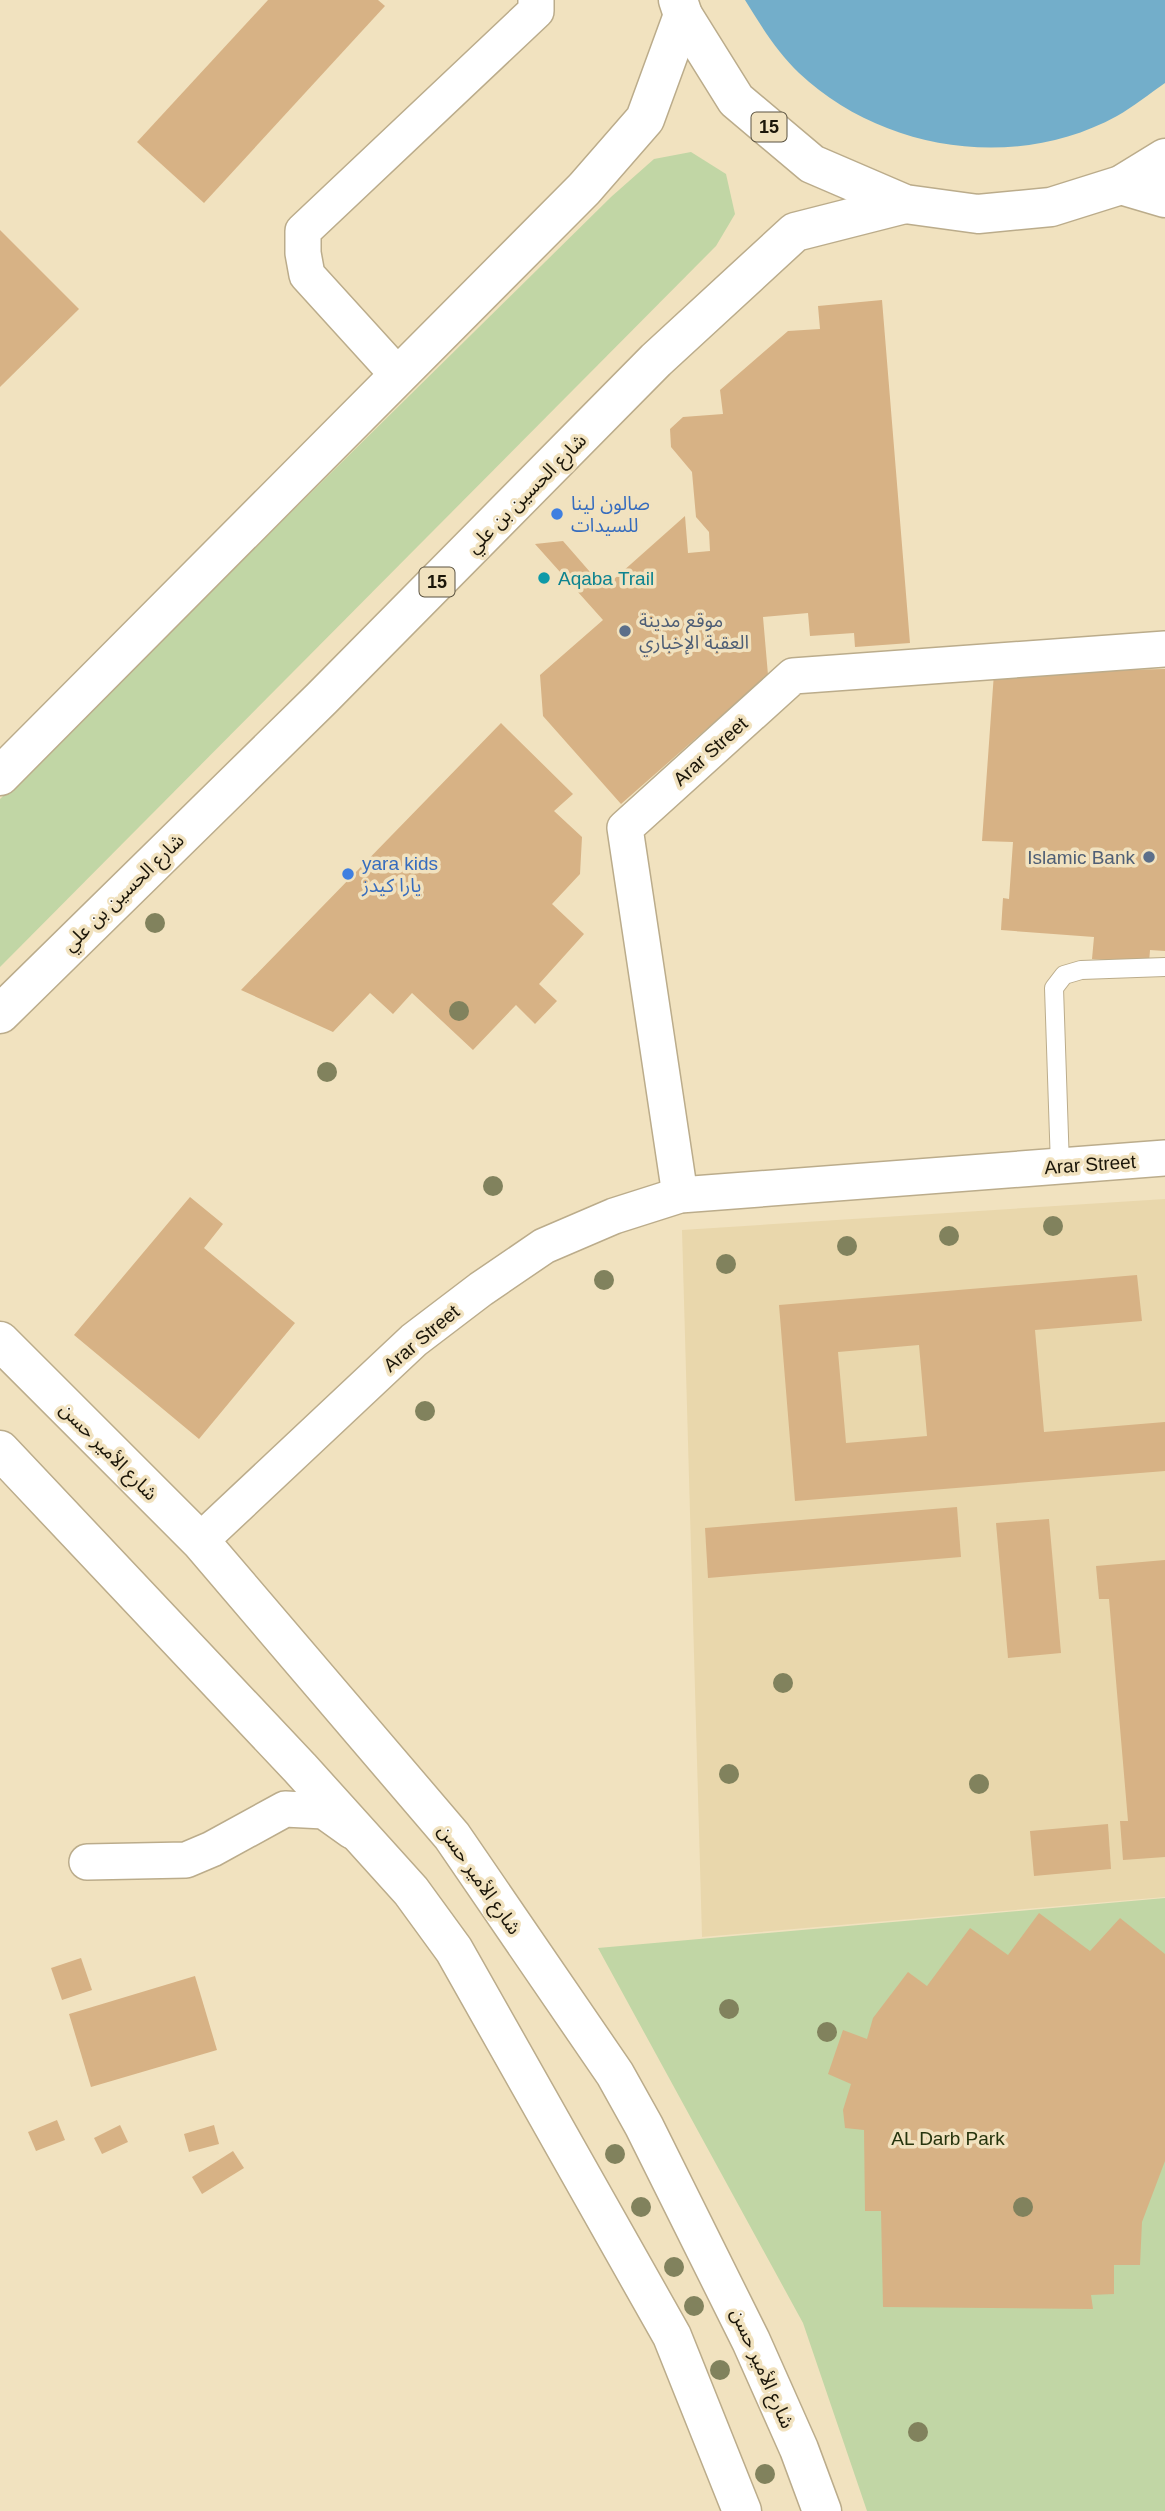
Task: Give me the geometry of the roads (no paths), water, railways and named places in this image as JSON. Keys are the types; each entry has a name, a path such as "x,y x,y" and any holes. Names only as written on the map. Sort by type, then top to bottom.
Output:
{"main road":[{"name":"15","path":"0,776 584,189 645,119 681,8"},
{"name":"15","path":"681,8 736,100 813,164 905,204 978,214 1051,207 1121,185 1165,158"},
{"path":"1121,185 1165,198"},
{"name":"شارع الحسين بن علي","path":"0,1014 322,698 656,360 795,232 905,204"},
{"name":"شارع الأمير حسن","path":"0,1341 200,1541 452,1836 615,2074 674,2181 779,2400 822,2511"},
{"path":"0,1450 300,1768 411,1891 468,1974 672,2336 742,2511"}],"street":[{"path":"397,374 307,275 303,231 536,11 536,0"},
{"name":"Arar Street","path":"680,1195 625,828 793,676 1165,649"},
{"name":"Arar Street","path":"200,1541 414,1340 544,1246 614,1216 680,1195 1165,1158"},
{"path":"88,1863 186,1860 212,1849 285,1809 324,1811 359,1836"}],"lane":[{"path":"1060,1166 1055,988 1064,975 1081,970 1165,967"}],"water":[{"path":"745,0 1165,0 1165,83 1117,116 1077,133 1036,144 993,148 951,145 909,136 869,120 832,100 799,73 784,56"}],"place":[{"name":"صالون لينا للسيدات","path":"557,514"},
{"name":"Aqaba Trail","path":"544,578"},
{"name":"موقع مدينة العقبة الإخباري","path":"625,631"},
{"name":"Islamic Bank","path":"1149,857"},
{"name":"yara kids يارا كيدز","path":"348,874"}],"park label":[{"name":"AL Darb Park","path":"948,2138"}]}
